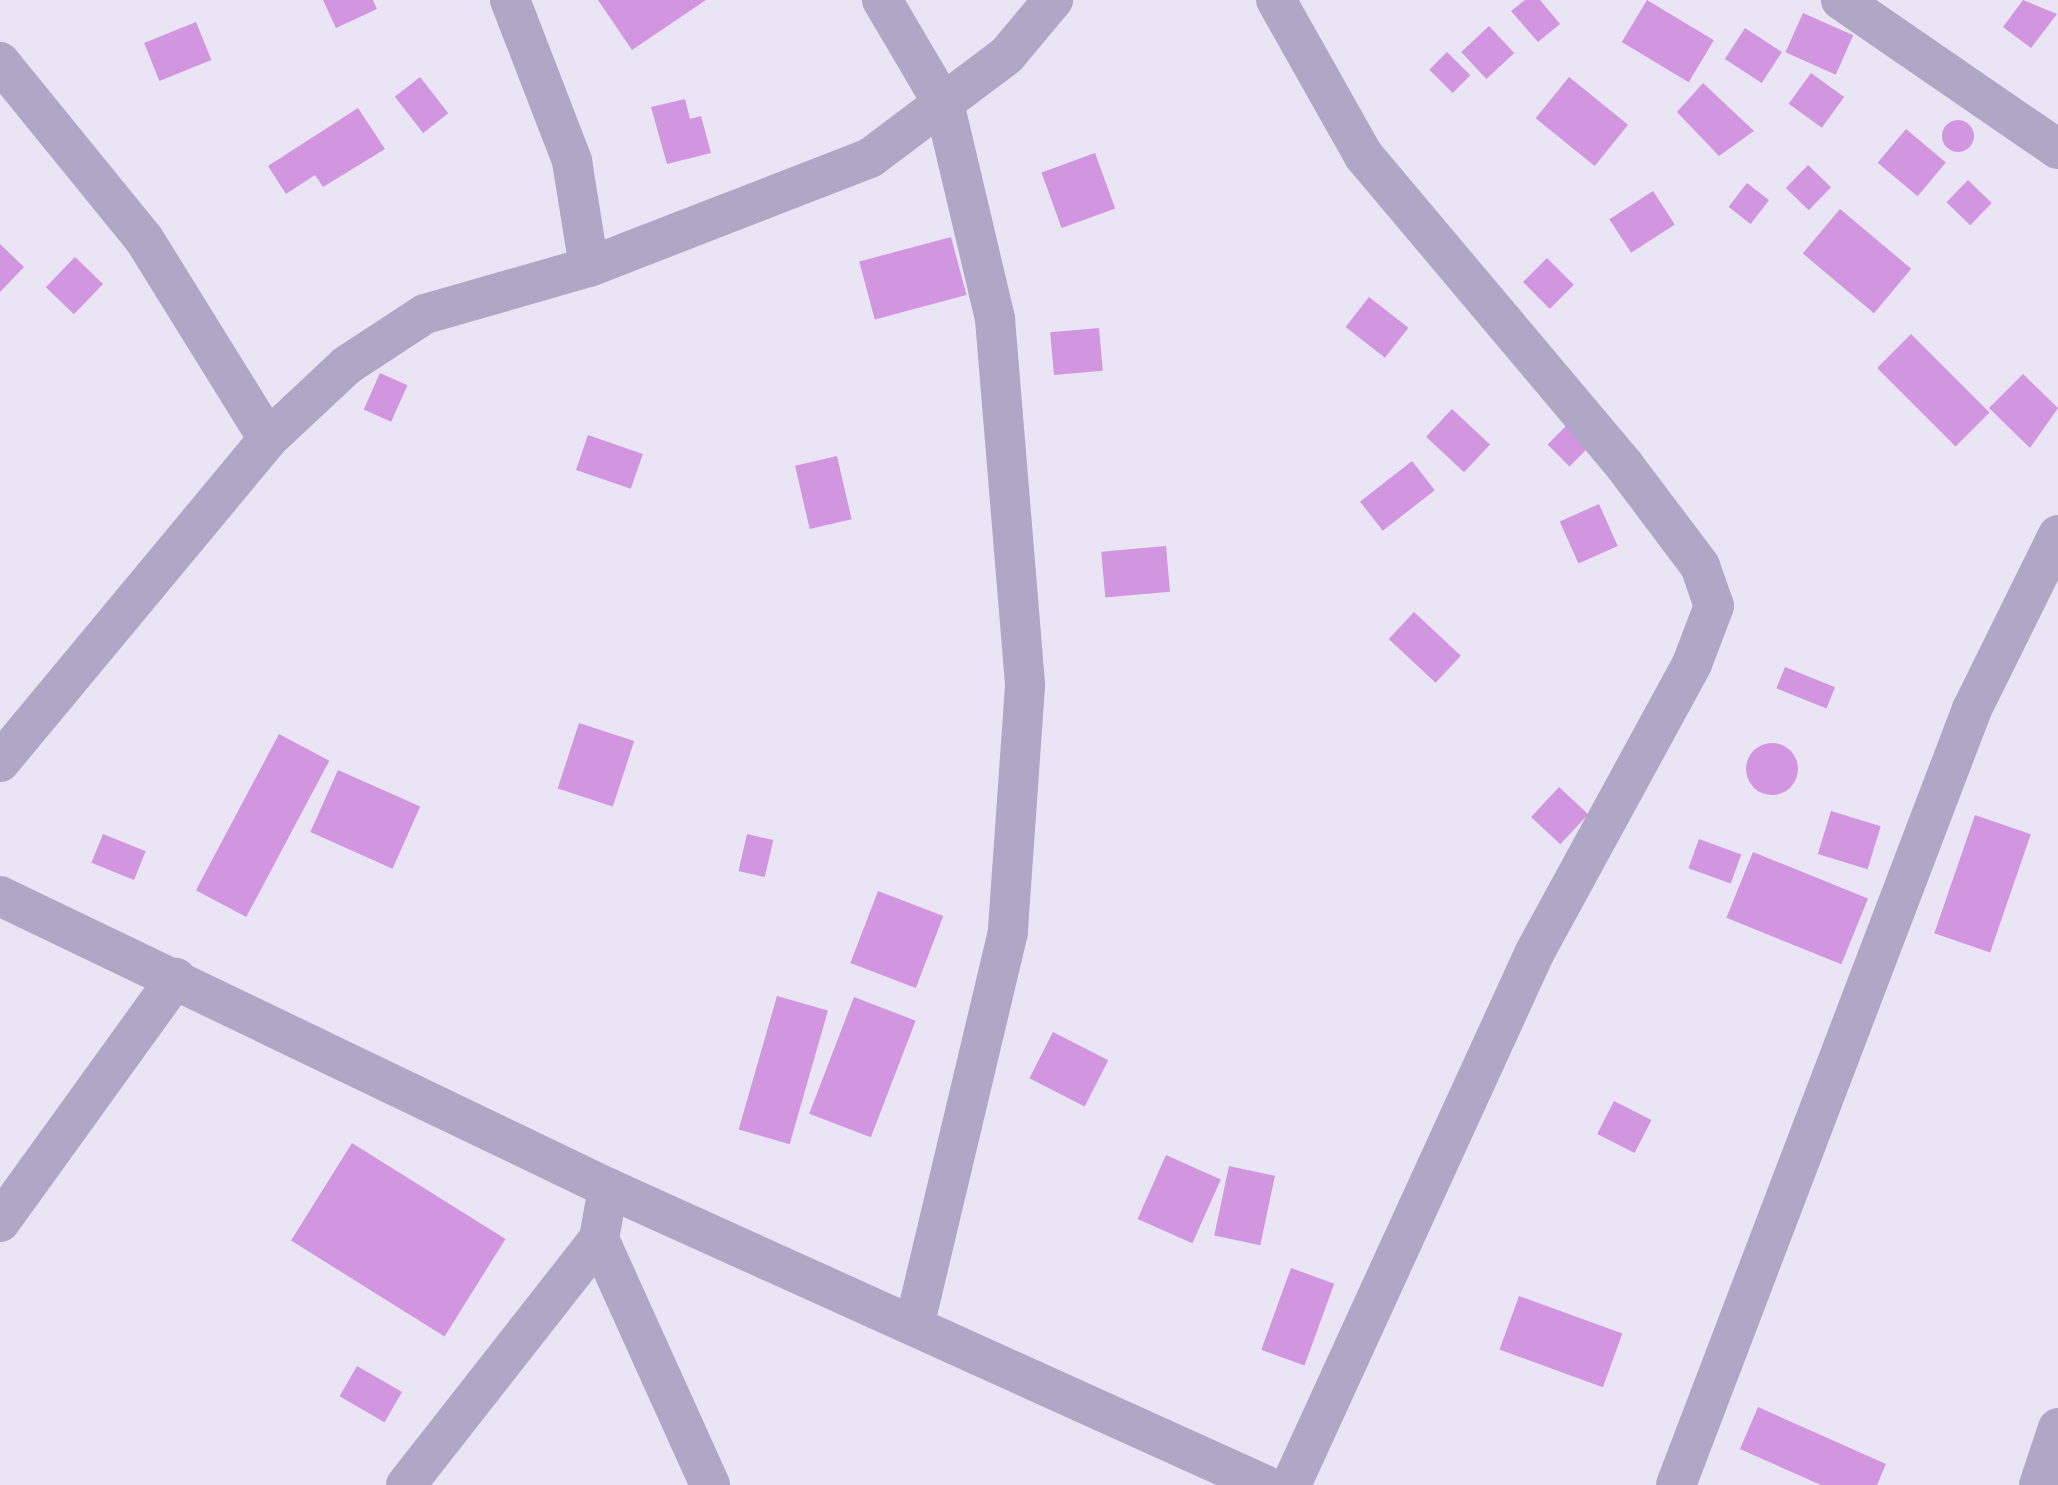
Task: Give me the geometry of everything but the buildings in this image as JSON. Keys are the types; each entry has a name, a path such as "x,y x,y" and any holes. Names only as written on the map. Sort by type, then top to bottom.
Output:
{"street":[{"path":"510,0 572,161 589,267"},
{"path":"882,0 945,106 996,318 1025,686 1008,932 914,1326"},
{"path":"0,762 268,439 347,365 425,314 589,267 870,158 945,106 1053,0"},
{"path":"1276,0 1364,156 1624,465 1700,566 1714,606 1692,664 1534,954 1290,1485"},
{"path":"1841,0 2058,148"},
{"path":"0,62 144,239 268,439"},
{"path":"1676,1485 1972,710 2058,536"},
{"path":"0,896 608,1188 1265,1485"},
{"path":"0,1222 176,978"},
{"path":"406,1485 599,1239 608,1188"},
{"path":"599,1239 710,1485"},
{"path":"2038,1485 2058,1428"}]}
